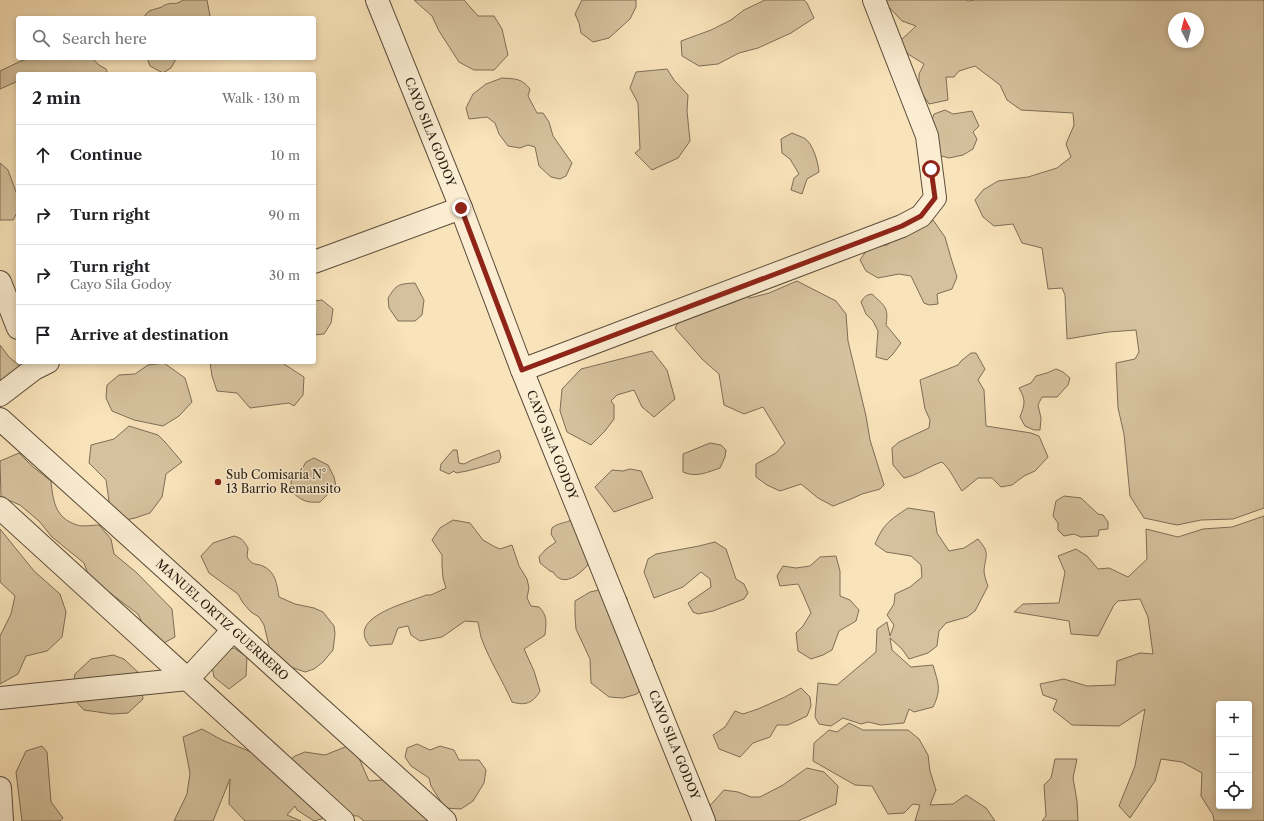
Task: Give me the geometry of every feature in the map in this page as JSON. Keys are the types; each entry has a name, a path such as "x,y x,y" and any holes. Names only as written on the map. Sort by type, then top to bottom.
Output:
{"street":[{"name":"CAYO SILA GODOY","path":"377,0 461,208 522,370 704,821"},
{"path":"522,370 902,226 921,216 935,198 927,136 874,0"},
{"path":"316,261 461,208"},
{"path":"0,282 16,323"},
{"path":"0,395 38,364"},
{"name":"MANUEL ORTIZ GUERRERO","path":"0,419 445,821"},
{"path":"0,508 343,821"},
{"path":"0,698 188,679 233,630"},
{"path":"0,788 2,821"}],"shaded area":[{"path":"183,0 207,0 210,16 145,16 151,10 167,4 178,3"},
{"path":"414,0 464,0 478,16 494,16 502,29 508,55 494,70 474,70 459,62 439,31 432,16"},
{"path":"582,0 636,0 636,7 630,19 609,38 593,42 581,33 575,14"},
{"path":"765,0 804,0 814,18 791,33 758,48 739,53 718,64 699,66 682,56 681,41 711,30 731,20 744,10"},
{"path":"884,0 1264,0 1264,508 1233,519 1201,520 1177,525 1144,518 1130,496 1124,434 1118,408 1116,363 1135,359 1139,352 1136,330 1109,332 1067,339 1065,295 1062,288 1048,289 1042,248 1022,243 1013,224 994,226 983,217 975,200 983,190 998,181 1028,177 1057,168 1071,157 1066,144 1074,125 1073,113 1021,110 1007,100 1000,85 975,66 959,71 954,77 946,77 948,100 929,104 919,89 919,74 924,64 908,54 900,41 916,26 902,21"},
{"path":"94,60 106,69 107,72 16,72 16,82 0,89 0,71 21,61"},
{"path":"148,60 175,60 171,68 165,72 161,72 150,66"},
{"path":"667,69 674,80 688,95 687,111 690,141 678,158 652,170 635,153 640,149 638,103 630,88 636,72"},
{"path":"502,78 521,81 530,89 528,96 537,113 543,113 549,122 553,136 572,163 566,176 560,179 551,177 539,166 535,147 528,145 520,148 508,146 499,134 495,123 487,117 469,119 466,108 473,94 486,84"},
{"path":"945,110 953,114 972,111 979,126 973,132 977,139 973,149 963,155 949,158 938,155 932,120 934,114"},
{"path":"792,133 804,138 810,144 816,158 819,172 807,179 802,194 791,190 794,178 799,174 790,159 782,153 781,139"},
{"path":"0,163 8,170 16,192 16,215 13,220 0,220"},
{"path":"933,220 945,237 957,277 952,289 937,294 938,304 929,305 924,303 911,276 899,274 878,278 866,271 860,260 868,248 887,245 912,226"},
{"path":"797,281 836,301 846,314 848,341 866,416 870,440 884,485 880,489 862,494 833,506 818,498 801,484 780,491 767,485 756,477 756,464 776,453 785,443 763,407 744,414 724,405 719,374 702,359 675,328 696,292 726,284 750,298 769,293"},
{"path":"415,283 424,300 422,315 415,321 398,321 389,308 388,298 396,287"},
{"path":"872,294 885,307 887,314 886,325 901,343 887,360 876,357 878,331 873,321 866,314 861,302 865,296"},
{"path":"322,300 333,309 331,323 324,334 316,335 316,301"},
{"path":"0,345 9,357 19,365 22,376 0,390"},
{"path":"652,351 667,370 675,399 654,417 642,407 634,390 617,395 611,401 614,405 614,419 605,431 591,445 567,432 560,411 562,389 581,369"},
{"path":"971,353 976,353 985,369 978,380 984,390 986,426 1031,433 1039,436 1048,457 1035,471 1024,476 1012,485 1001,487 992,478 978,478 962,491 942,462 904,478 893,465 892,448 899,442 929,428 930,420 925,409 920,380 958,365"},
{"path":"165,364 185,378 192,402 179,416 163,426 134,420 112,411 106,398 107,385 119,375 135,374 148,365"},
{"path":"210,364 284,364 304,377 303,395 294,406 289,403 250,408 237,393 217,391 212,376"},
{"path":"1056,369 1063,372 1070,378 1068,385 1057,397 1042,397 1038,405 1041,418 1040,430 1034,430 1025,426 1020,417 1024,402 1019,388 1031,383 1036,376"},
{"path":"129,426 158,435 182,462 166,474 162,497 150,513 121,521 110,508 106,480 89,463 91,445 114,439"},
{"path":"710,443 721,445 726,450 725,457 720,468 706,473 697,474 688,474 683,472 683,454"},
{"path":"453,450 457,450 459,463 464,464 499,450 501,457 499,462 462,472 456,473 454,471 449,474 440,470 441,464"},
{"path":"19,453 33,467 51,481 56,508 64,518 79,526 99,525 111,539 114,554 137,573 172,609 175,637 154,648 138,614 110,593 102,590 88,574 84,563 52,537 39,521 20,505 1,497 0,461"},
{"path":"314,458 328,465 334,477 336,486 320,502 305,501 292,492 291,481 300,472 306,462"},
{"path":"630,469 641,471 653,498 614,512 595,487 612,470 623,471"},
{"path":"1064,496 1081,498 1098,514 1103,515 1108,522 1108,529 1099,530 1098,536 1081,537 1074,534 1064,536 1058,530 1058,523 1053,516 1056,501"},
{"path":"908,508 934,512 937,533 949,551 964,548 978,539 986,551 984,572 988,586 975,611 967,617 946,623 939,631 937,646 928,653 909,659 902,649 890,638 892,650 911,667 933,665 938,681 938,695 933,707 914,712 909,709 904,723 881,725 868,722 861,724 843,718 831,726 819,724 815,717 818,683 837,685 876,652 877,629 887,622 890,636 894,625 887,615 894,604 895,594 910,587 922,577 921,565 911,556 886,552 875,544 881,531 888,523"},
{"path":"1264,516 1264,821 1214,821 1213,815 1201,796 1202,773 1182,762 1161,759 1155,781 1130,818 1119,806 1135,766 1145,709 1119,726 1072,725 1053,710 1057,700 1043,695 1040,684 1064,679 1087,686 1115,685 1117,661 1140,653 1153,654 1148,617 1140,599 1118,601 1114,605 1098,636 1071,634 1069,621 1014,612 1023,604 1059,603 1065,572 1058,556 1076,549 1087,556 1098,569 1109,568 1128,577 1147,559 1146,529 1178,537 1203,529 1232,527"},
{"path":"573,519 593,559 580,573 574,577 563,580 540,563 539,557 546,549 556,542 551,534 552,528"},
{"path":"453,520 470,523 483,540 495,547 500,549 512,545 519,566 527,579 529,588 527,598 531,606 539,607 544,613 546,620 545,635 524,649 534,671 540,691 532,701 521,704 512,702 484,646 478,622 465,621 442,637 420,641 411,635 408,626 398,628 392,644 370,646 364,636 366,627 372,619 382,613 394,607 426,595 431,595 446,588 443,578 442,555 432,540 440,528"},
{"path":"0,529 34,571 60,594 66,612 62,637 47,651 26,656 18,674 0,684 0,636 11,614 15,596 0,582"},
{"path":"234,536 241,539 245,543 248,548 247,557 251,562 263,566 271,572 275,579 279,597 295,604 314,608 323,612 334,626 335,634 333,650 323,662 314,669 305,672 285,665 271,654 264,625 259,617 251,612 243,603 238,594 209,573 201,556 213,543"},
{"path":"715,542 726,549 736,579 744,584 748,593 744,599 713,611 698,614 693,612 688,603 711,587 710,579 701,572 683,587 654,598 644,572 648,559 656,554"},
{"path":"836,556 840,571 840,596 850,600 859,610 856,621 839,631 832,650 811,659 798,651 796,633 803,626 811,613 798,584 780,586 777,576 783,566 796,568 810,566 820,557"},
{"path":"617,586 627,598 629,633 652,660 653,675 637,694 623,698 609,697 591,683 590,659 576,629 575,616 575,601 590,592"},
{"path":"234,648 247,657 246,676 229,689 214,677 210,656"},
{"path":"113,655 124,659 140,674 143,699 128,713 112,714 84,710 71,696 75,674 91,659"},
{"path":"801,688 810,697 811,706 807,716 788,725 777,725 770,737 753,743 740,757 719,749 713,735 725,727 735,711 743,714 758,709"},
{"path":"849,723 863,730 908,730 919,739 928,755 930,771 936,790 930,805 953,804 966,795 986,808 995,821 915,821 920,805 913,804 904,813 888,814 872,786 855,785 813,761 814,743 829,730 837,732"},
{"path":"202,729 222,740 273,761 287,762 295,756 305,752 325,755 350,745 358,756 369,781 383,780 426,804 425,818 430,821 364,821 358,816 336,815 314,821 297,810 295,806 287,815 301,821 245,821 229,804 230,779 213,821 174,821 187,794 190,773 183,737"},
{"path":"417,744 430,750 440,746 454,750 459,760 479,760 486,770 484,783 473,801 461,809 445,808 431,786 429,778 411,766 405,757 407,748"},
{"path":"42,746 47,752 51,802 63,818 60,821 22,821 16,772 26,751"},
{"path":"1055,759 1077,759 1073,778 1077,801 1078,821 1042,821 1046,816 1044,785 1051,778"},
{"path":"807,768 824,772 838,786 836,804 798,821 707,821 707,809 724,790 738,792 751,797 760,797 783,785"}],"place":[{"name":"Sub Comisaría N° 13 Barrio Remansito","path":"218,482"}],"route":[{"path":"461,208 522,370 902,226 921,216 935,198 931,169"}]}
